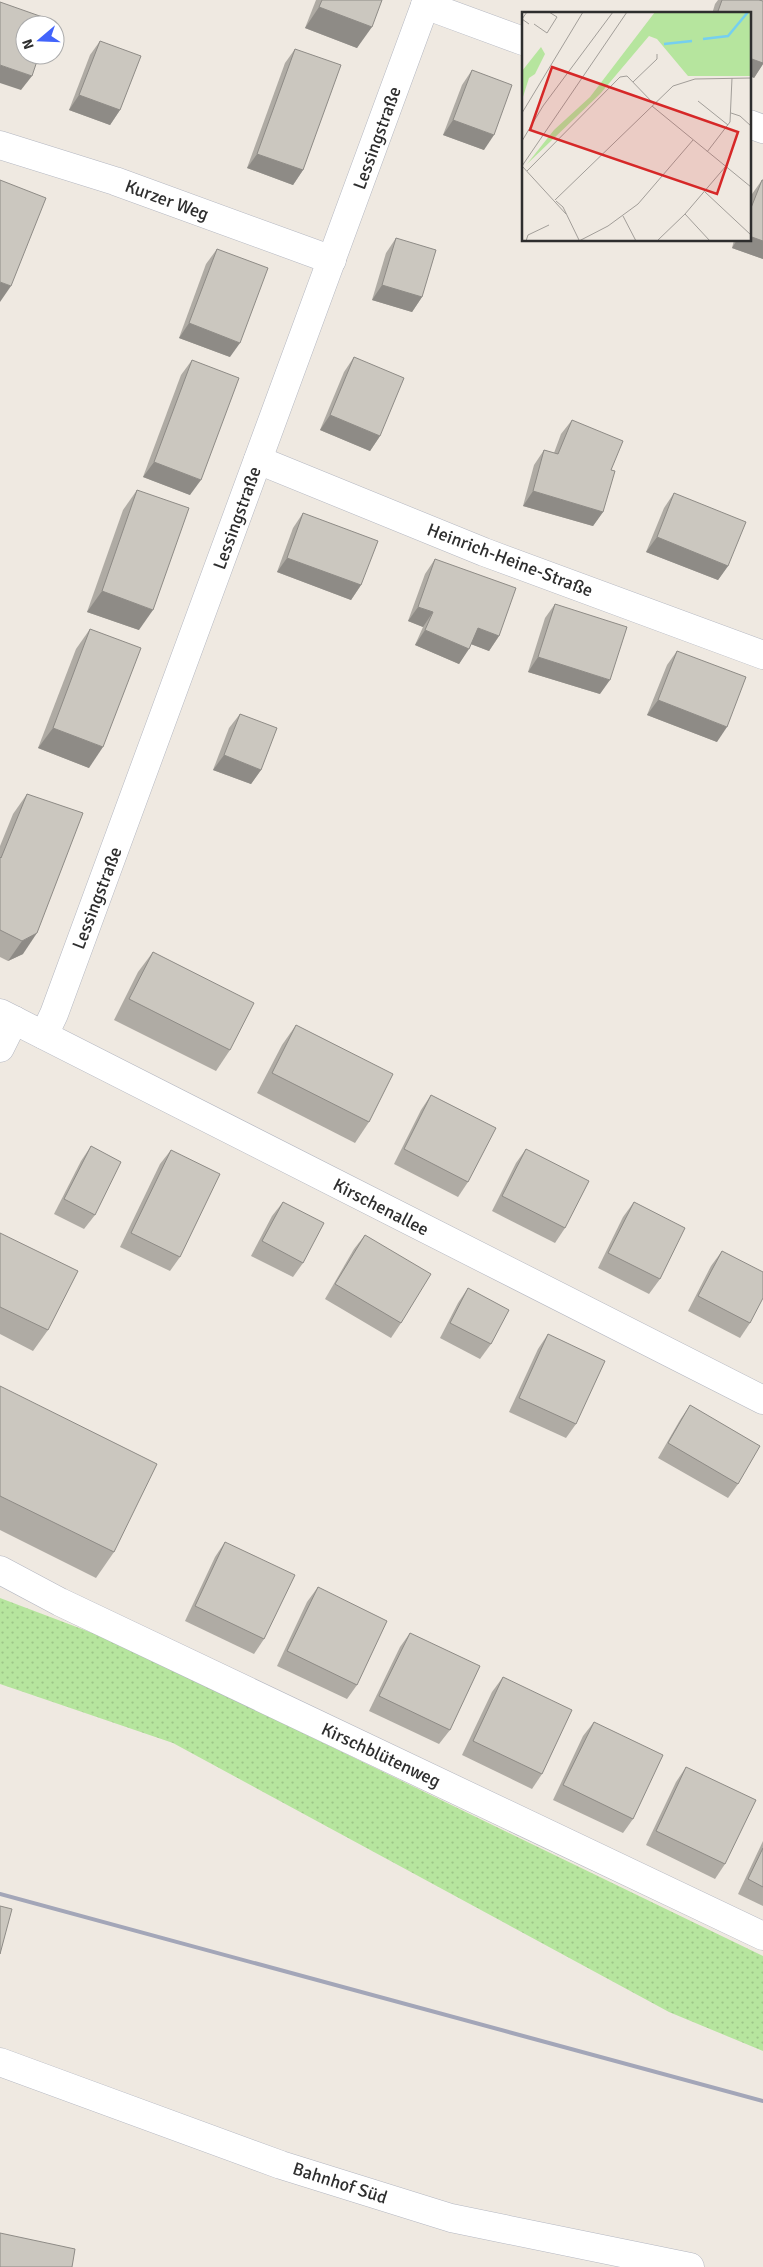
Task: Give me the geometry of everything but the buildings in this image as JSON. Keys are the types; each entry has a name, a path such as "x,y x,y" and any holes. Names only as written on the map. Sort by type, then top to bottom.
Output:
{"street":[{"path":"426,3 522,41"},
{"name":"Lessingstraße","path":"44,1035 54,1014 120,838 426,3"},
{"path":"750,124 763,129"},
{"name":"Kurzer Weg","path":"0,145 115,181 332,260"},
{"name":"Heinrich-Heine-Straße","path":"258,460 484,552 763,655"},
{"path":"0,1048 7,1017"},
{"name":"Kirschenallee","path":"7,1017 763,1400"},
{"name":"Kirschblütenweg","path":"0,1570 60,1602 763,1936"},
{"name":"Bahnhof Süd","path":"0,2062 281,2165 451,2218 690,2267"}],"green space":[{"path":"0,1598 111,1640 763,1956 763,2051 669,2012 173,1743 0,1684"}],"railway":[{"path":"0,1894 763,2101"}]}
